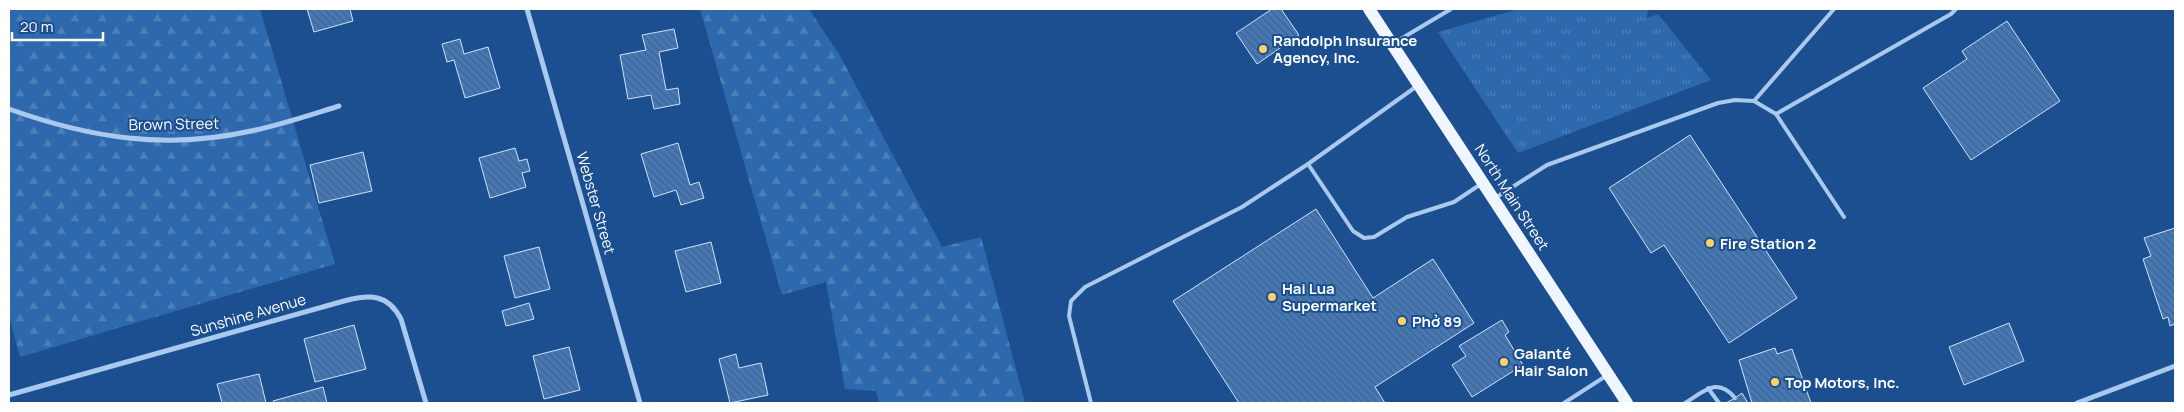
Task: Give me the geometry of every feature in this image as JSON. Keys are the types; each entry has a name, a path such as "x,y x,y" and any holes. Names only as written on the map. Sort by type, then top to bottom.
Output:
{"main road":[{"name":"North Main Street","path":"1369,9 1627,403"}],"street":[{"name":"Webster Street","path":"527,9 640,403"},
{"name":"Brown Street","path":"9,109 43,121 93,134 122,138 179,140 253,131 339,106"},
{"name":"Sunshine Avenue","path":"9,395 344,300 369,296 389,302 399,314 426,403"},
{"path":"2077,403 2175,366"}],"lane":[{"path":"1393,44 1451,9"},
{"path":"1754,101 1834,9"},
{"path":"1776,114 1951,14 1956,9"},
{"path":"1090,403 1069,316 1069,308 1076,294 1098,279 1242,207 1308,164 1419,84"},
{"path":"1493,199 1548,165 1718,104 1735,100 1754,101 1776,114 1844,217"},
{"path":"1308,164 1353,231 1364,238 1374,237 1407,217 1454,202 1483,183"},
{"path":"1564,403 1608,374"},
{"path":"1685,403 1708,388 1724,388 1735,398"},
{"path":"1708,388 1719,403"}],"green space":[{"path":"9,9 260,9 335,264 20,357 9,316"},
{"path":"700,9 809,9 839,54 942,247 981,237 1025,403 879,403 876,391 845,389 826,282 782,295"},
{"path":"1519,9 1648,9 1647,18 1658,14 1711,80 1518,153 1438,32"}],"building":[{"path":"307,9 350,9 353,21 314,32"},
{"name":"Randolph Insurance Agency, Inc.","path":"1272,9 1281,9 1299,35 1257,64 1236,33"},
{"path":"2007,21 2060,101 1971,160 1923,88 1967,59 1962,51"},
{"path":"674,29 678,48 659,52 666,90 678,88 680,104 654,109 651,95 628,99 620,55 646,50 642,35"},
{"path":"460,39 464,54 488,47 500,88 465,98 454,60 447,62 442,44"},
{"path":"1690,135 1797,298 1729,343 1664,245 1651,253 1609,188"},
{"path":"678,143 690,185 699,182 704,198 681,205 676,190 654,197 641,154"},
{"path":"515,148 519,161 527,159 530,171 522,173 526,187 490,198 479,158"},
{"path":"363,152 372,191 319,203 310,165"},
{"path":"1316,209 1373,298 1433,259 1474,323 1375,387 1385,403 1239,403 1173,301"},
{"path":"2175,228 2175,324 2170,326 2168,317 2163,319 2143,259 2151,256 2144,238"},
{"path":"711,242 721,283 686,292 675,251"},
{"path":"539,247 550,289 515,298 504,256"},
{"path":"529,303 534,319 506,326 502,311"},
{"path":"1502,320 1509,332 1505,335 1523,365 1472,397 1452,365 1466,356 1459,346"},
{"path":"2009,323 2024,361 1964,385 1949,347"},
{"path":"354,325 366,369 315,382 304,339"},
{"path":"569,347 580,390 544,399 533,356"},
{"name":"Top Motors, Inc.","path":"1775,348 1777,354 1792,349 1811,403 1752,403 1739,360"},
{"path":"736,354 739,368 761,363 768,395 730,403 719,359"},
{"path":"259,374 266,403 222,403 217,384"},
{"path":"323,387 327,403 274,403 273,401"},
{"path":"1742,393 1748,403 1726,403 1735,398"}],"place":[{"name":"Randolph Insurance Agency, Inc.","path":"1263,49"},
{"name":"Fire Station 2","path":"1710,243"},
{"name":"Hai Lua Supermarket","path":"1272,297"},
{"name":"Phở 89","path":"1402,321"},
{"name":"Galanté Hair Salon","path":"1504,362"},
{"name":"Top Motors, Inc.","path":"1775,382"}]}
